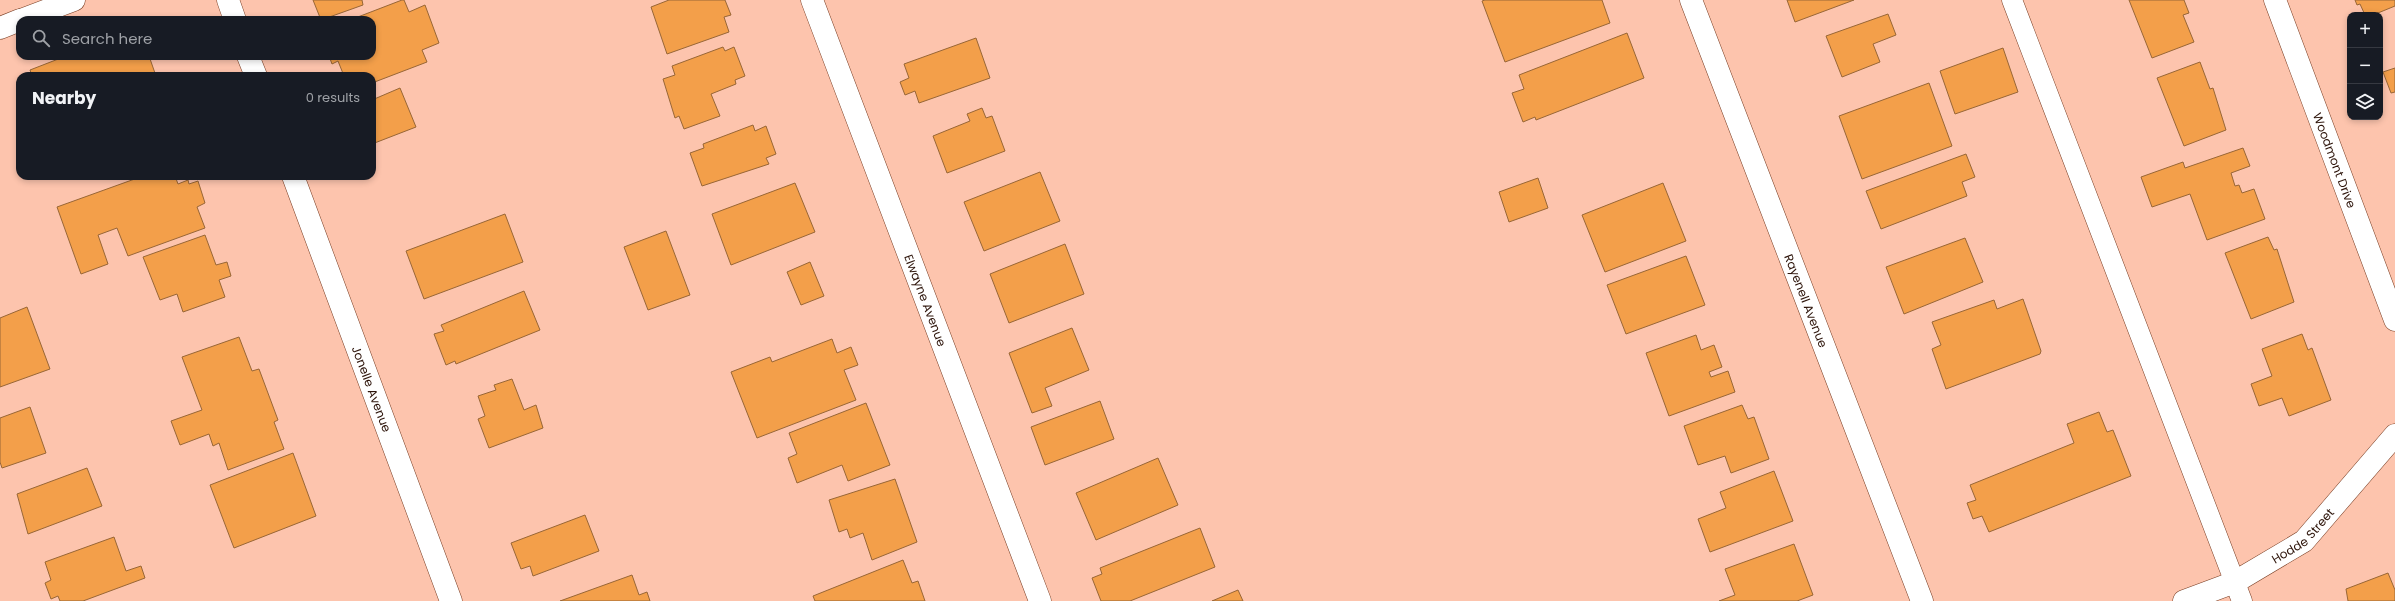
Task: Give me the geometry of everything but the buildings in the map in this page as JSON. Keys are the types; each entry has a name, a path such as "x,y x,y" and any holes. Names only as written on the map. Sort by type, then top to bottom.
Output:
{"street":[{"path":"31,16 74,0"},
{"path":"228,0 234,16"},
{"name":"Elwayne Avenue","path":"812,0 1040,601"},
{"name":"Rayenell Avenue","path":"1691,0 1922,601"},
{"name":"Woodmont Drive","path":"2275,0 2395,320"},
{"path":"0,28 16,22"},
{"path":"250,60 254,72"},
{"name":"Jonelle Avenue","path":"294,180 451,601"},
{"name":"Hodde Street","path":"2184,601 2238,591 2304,540 2395,435"}],"lane":[{"path":"2012,0 2238,591"}]}
